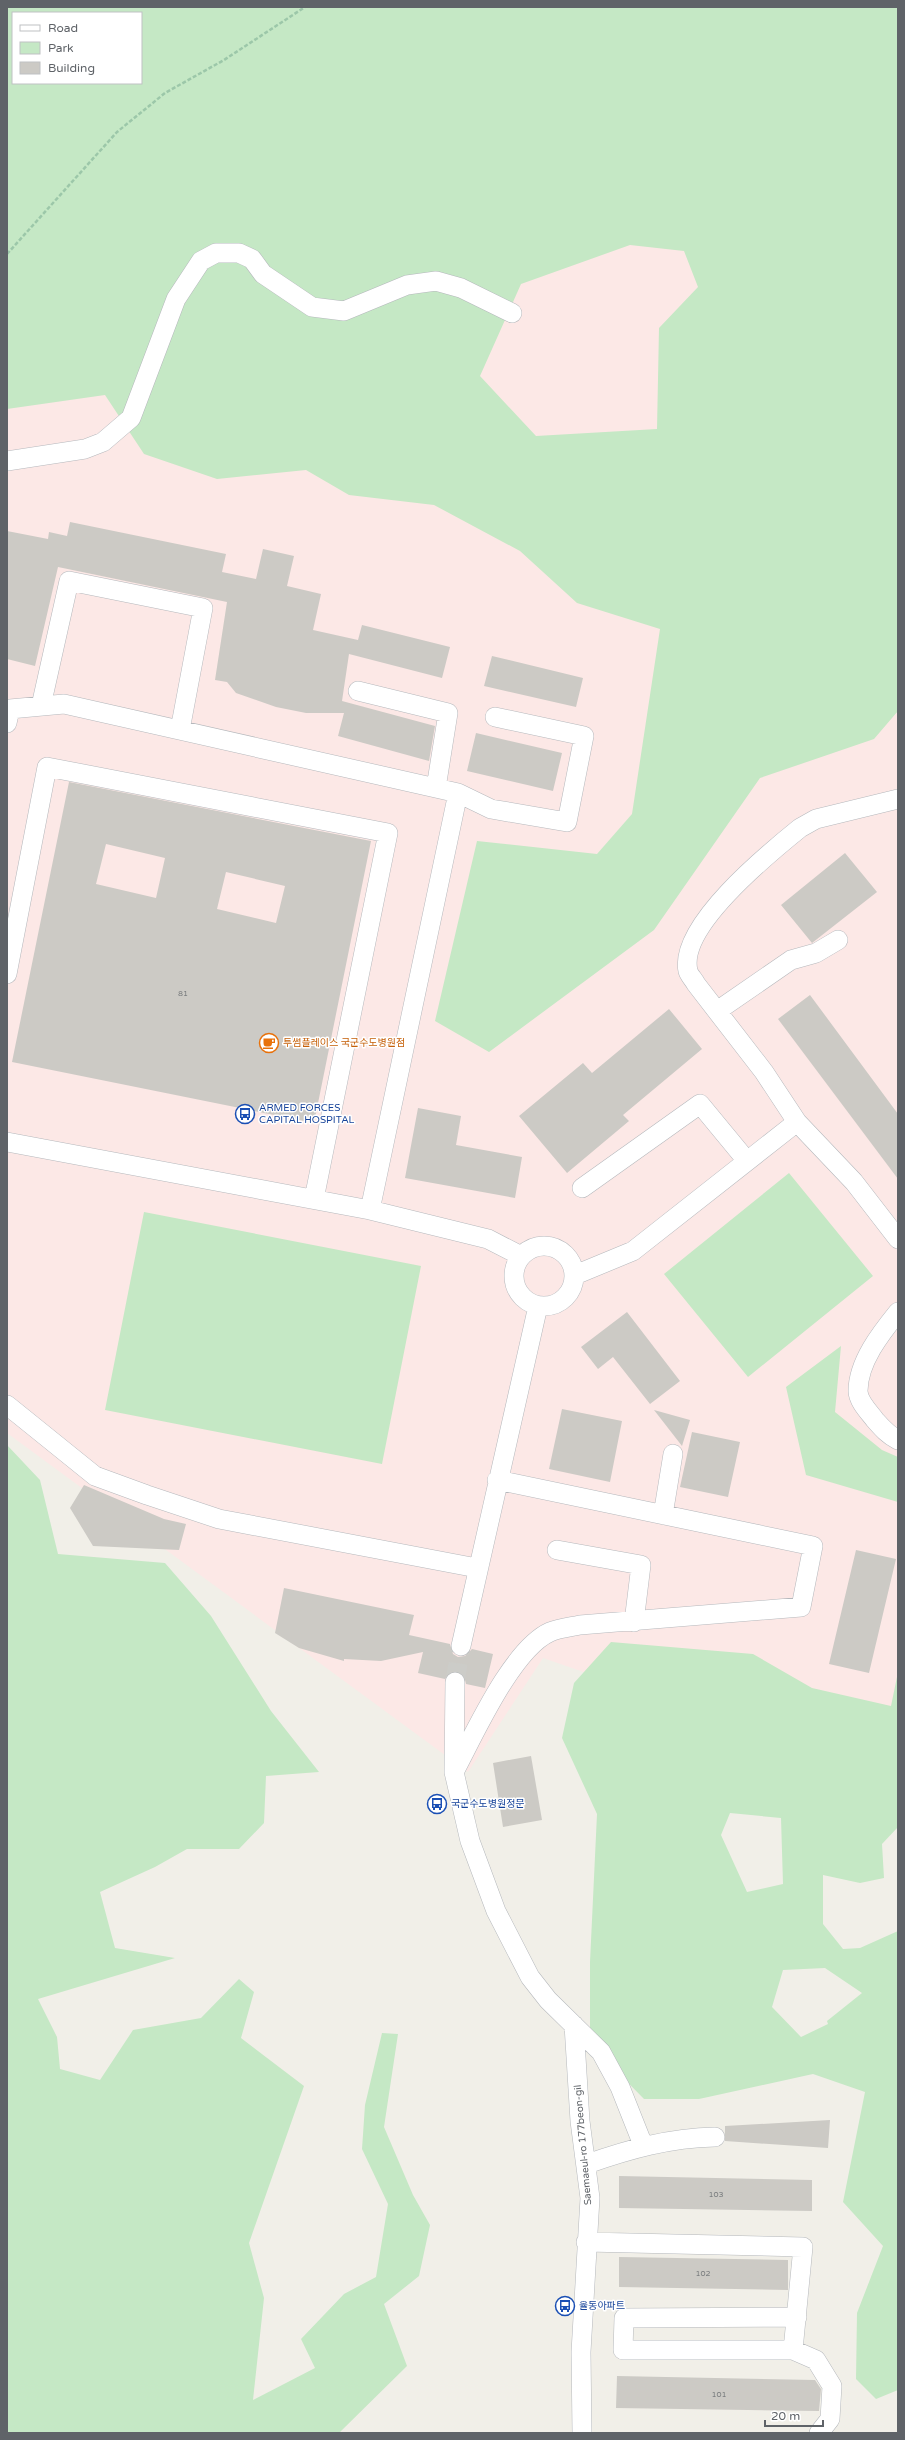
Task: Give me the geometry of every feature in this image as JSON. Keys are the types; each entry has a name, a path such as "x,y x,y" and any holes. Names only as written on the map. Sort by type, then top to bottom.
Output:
{"street":[{"path":"7,462 85,449 103,442 131,418 176,299 201,261 216,253 239,253 252,259 263,274 312,307 344,311 407,285 436,281 461,288 512,313"},
{"path":"41,706 69,581 204,608 180,730"},
{"path":"358,691 448,713 436,788"},
{"path":"8,713 41,706 64,704 458,793 491,808 567,822 584,736 495,717"},
{"path":"7,974 47,767 388,833 314,1199"},
{"path":"370,1210 458,793"},
{"path":"897,800 816,818 800,828 712,910 697,931 689,954 688,971 764,1072 797,1122 854,1182 898,1238"},
{"path":"717,1011 791,960 816,952 838,940"},
{"path":"582,1188 700,1104 747,1161"},
{"path":"575,1275 633,1251 797,1122"},
{"path":"7,1142 370,1210 488,1239 521,1256"},
{"path":"539,1246 557,1248 566,1254 573,1264 575,1275 572,1288 566,1297 554,1305 538,1306 528,1302 515,1286 513,1276 515,1265 521,1256 529,1249 539,1246"},
{"path":"461,1646 477,1568 538,1306"},
{"path":"898,1312 870,1352 862,1373 858,1392 861,1402 870,1414 890,1436 898,1440"},
{"path":"7,1405 95,1476 147,1495 219,1519 477,1568"},
{"path":"663,1515 673,1454"},
{"path":"454,1772 496,1695 515,1665 531,1644 551,1632 580,1625 634,1622 801,1607 813,1546 497,1480"},
{"path":"557,1550 641,1565 634,1622"},
{"path":"455,1682 454,1772 470,1842 496,1912 530,1978 600,2052 620,2087 643,2145"},
{"name":"Saemaeul-ro 177beon-gil","path":"574,2025 580,2121 587,2164 590,2198 586,2242 581,2352 582,2433"},
{"path":"587,2164 643,2145 691,2138 715,2137"},
{"path":"586,2242 803,2247 793,2350"},
{"path":"797,2317 624,2318 623,2350 793,2350 816,2360 832,2386 830,2419 819,2433"}],"path":[{"path":"7,254 117,132 165,93 224,60 305,7"}],"shaded area":[{"path":"898,7 898,1742 656,1697 543,1658 468,1772 7,1433 7,317"}],"green space":[{"path":"7,7 898,7 898,711 874,739 760,778 654,930 489,1052 435,1021 477,841 597,854 632,814 660,629 577,603 520,551 434,505 349,495 306,470 217,479 144,454 105,395 7,409","holes":["630,245 684,251 698,287 659,328 657,429 536,436 480,376 521,284"]},
{"path":"789,1173 873,1276 748,1377 664,1274"},
{"path":"144,1212 421,1266 382,1464 105,1410"},
{"path":"841,1346 835,1412 882,1450 898,1457 898,1502 806,1475 786,1387"},
{"path":"7,1445 40,1480 58,1554 165,1563 211,1616 271,1711 319,1772 266,1776 264,1823 239,1849 187,1849 155,1867 100,1892 115,1948 175,1958 38,1999 57,2037 60,2069 100,2080 133,2030 201,2018 239,1979 254,1992 241,2038 304,2086 249,2243 264,2298 253,2400 315,2368 301,2339 344,2294 376,2277 388,2204 362,2149 365,2105 382,2033 398,2034 384,2127 413,2195 430,2225 419,2276 384,2304 407,2366 339,2433 7,2433"},
{"path":"611,1642 753,1654 812,1688 891,1706 898,1672 898,1827 882,1844 884,1878 860,1883 823,1875 823,1924 843,1949 860,1948 898,1931 898,2390 876,2399 856,2379 857,2313 883,2246 843,2202 865,2092 813,2074 699,2099 644,2099 590,2044 590,1962 597,1814 562,1738 574,1683","holes":["730,1813 781,1818 783,1884 747,1892 721,1835","825,1968 862,1993 827,2021 828,2024 801,2037 772,2007 783,1970"]}],"building":[{"path":"70,522 226,554 222,572 256,579 263,549 294,556 287,586 321,594 313,630 358,640 362,625 450,647 442,678 349,654 342,701 435,726 429,761 338,736 344,713 306,713 276,707 236,693 227,682 215,680 227,602 58,567 35,666 7,659 7,531 48,539 49,532 67,536"},
{"path":"492,656 583,678 576,707 484,686"},
{"path":"476,733 562,753 553,791 467,771"},
{"path":"69,782 371,841 314,1123 12,1062","holes":["106,844 165,858 156,898 96,884","226,872 285,886 276,923 217,909"]},
{"path":"845,853 877,892 812,943 781,905"},
{"path":"810,995 898,1114 898,1179 778,1019"},
{"path":"669,1009 702,1049 623,1115 629,1121 567,1173 519,1116 583,1063 592,1073"},
{"path":"418,1108 461,1116 456,1145 522,1157 515,1198 405,1178"},
{"path":"627,1312 680,1381 650,1404 613,1357 598,1369 581,1347"},
{"path":"562,1409 622,1421 610,1482 549,1469"},
{"path":"654,1410 690,1420 682,1446"},
{"path":"692,1432 740,1442 728,1497 680,1487"},
{"path":"84,1485 164,1519 186,1524 179,1550 93,1546 70,1508"},
{"path":"856,1550 896,1559 869,1673 829,1664"},
{"path":"284,1588 414,1615 409,1635 450,1644 453,1654 458,1657 465,1656 472,1649 493,1654 485,1688 466,1684 464,1676 456,1671 449,1673 445,1679 418,1673 423,1652 381,1661 344,1659 344,1661 299,1648 275,1633"},
{"path":"531,1756 542,1820 503,1827 493,1763"},
{"path":"830,2120 828,2148 725,2141 725,2126"},
{"path":"619,2176 812,2180 812,2211 619,2208"},
{"path":"619,2257 788,2260 788,2290 619,2287"},
{"path":"617,2376 815,2380 821,2389 819,2411 616,2408"}],"tunnel":[{"path":"455,1682 461,1646"}],"place":[{"name":"투썸플레이스 국군수도병원점","path":"269,1043"},
{"name":"ARMED FORCES CAPITAL HOSPITAL","path":"245,1114"},
{"name":"국군수도병원정문","path":"437,1804"},
{"name":"율동아파트","path":"565,2306"}]}
